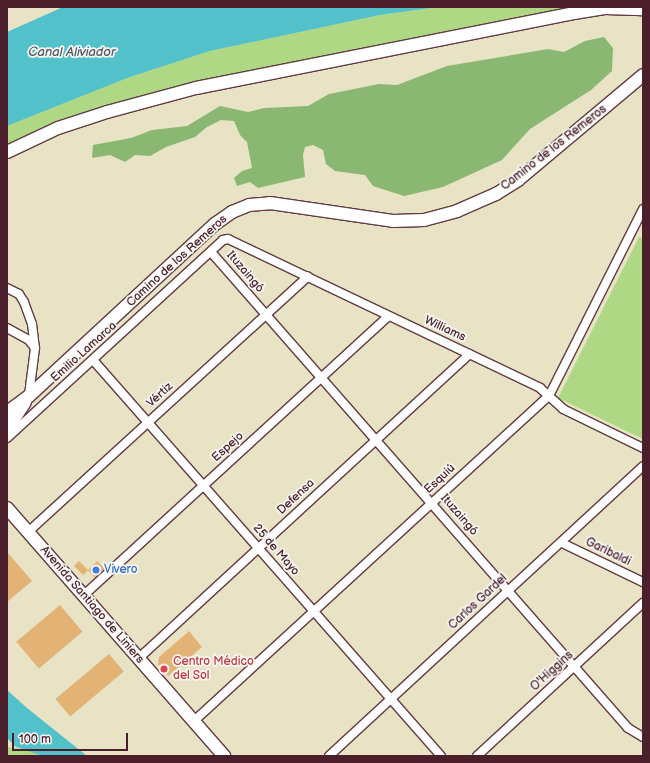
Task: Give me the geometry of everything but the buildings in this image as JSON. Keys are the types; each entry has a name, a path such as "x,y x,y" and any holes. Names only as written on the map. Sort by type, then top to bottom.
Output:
{"main road":[{"path":"7,152 58,128 106,112 204,86 574,13 605,8 643,9"},
{"name":"Camino de los Remeros","path":"7,412 29,396 215,224 232,212 249,205 270,203 393,222 424,220 457,211 496,194 518,180 643,74"},
{"name":"Camino de los Remeros","path":"7,430 29,396"},
{"name":"Avenida Santiago de Liniers","path":"7,508 224,756"}],"street":[{"name":"Esquiú","path":"194,721 549,396 643,209"},
{"name":"Emilio Lamarca","path":"7,438 223,240 232,240"},
{"name":"Williams","path":"232,240 540,388 563,409 643,448"},
{"name":"Ituzaingó","path":"211,252 628,728 643,738"},
{"name":"Vértiz","path":"28,532 308,276"},
{"path":"7,288 19,294 24,302 32,324 35,348 29,396"},
{"name":"Espejo","path":"84,595 388,316"},
{"path":"7,328 29,340 35,348"},
{"name":"Defensa","path":"139,658 470,354"},
{"name":"25 de Mayo","path":"93,360 441,756"},
{"name":"Carlos Gardel","path":"328,756 508,590 562,543 643,466"},
{"name":"Garibaldi","path":"562,543 643,582"},
{"name":"O'Higgins","path":"477,756 643,603"}],"green space":[{"path":"439,7 584,7 234,75 7,147 7,126 130,77 210,51 380,15"},
{"path":"604,37 613,48 612,71 591,90 530,129 502,160 443,187 404,196 373,186 365,175 335,171 326,164 323,150 313,145 305,147 303,155 305,177 258,188 250,182 237,186 234,178 242,171 252,168 247,142 240,135 234,121 221,120 207,127 195,137 166,147 150,156 135,155 125,162 110,155 92,158 93,145 131,138 152,130 187,126 220,106 248,112 264,108 308,106 329,94 379,84 397,85 447,66 548,49 564,52 585,41"},
{"path":"639,237 643,239 643,439 558,398"},
{"path":"7,747 34,751 43,756 7,756"}],"water":[{"name":"Canal Aliviador","path":"63,7 439,7 380,15 210,51 130,77 7,126 7,32"},
{"path":"7,690 87,756 43,756 16,747 7,738"}],"place":[{"name":"Vivero","path":"96,570"},
{"name":"Centro Médico del Sol","path":"164,669"}]}
